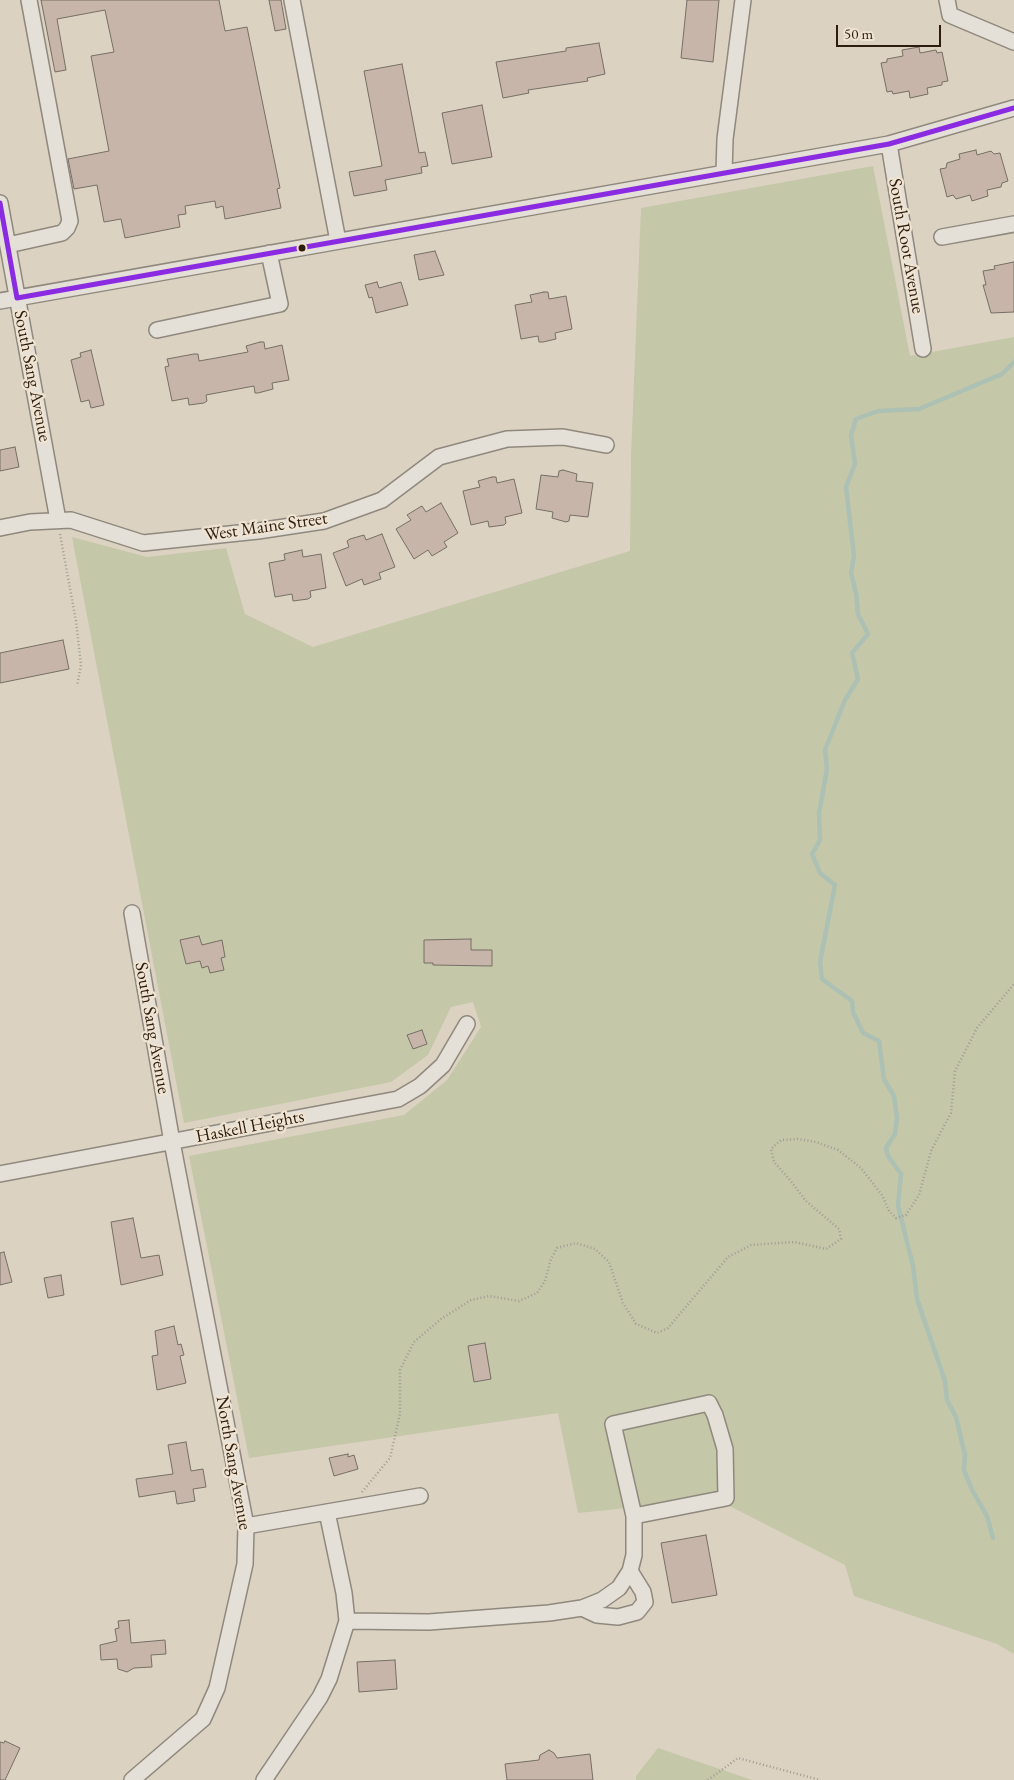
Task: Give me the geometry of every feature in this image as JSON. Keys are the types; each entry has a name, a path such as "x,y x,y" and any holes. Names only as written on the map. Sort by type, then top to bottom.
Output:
{"street":[{"path":"8,245 57,235 65,231 70,221 29,0"},
{"path":"292,0 338,241"},
{"path":"724,173 726,139 743,0"},
{"path":"947,0 950,16 1014,42"},
{"path":"0,301 889,144 1014,108"},
{"name":"South Root Avenue","path":"889,144 923,349"},
{"name":"South Sang Avenue","path":"0,204 58,520"},
{"path":"942,238 1014,224"},
{"path":"157,330 280,304 269,253"},
{"name":"West Maine Street","path":"0,528 71,520 143,543 258,531 324,521 382,500 439,458 507,439 563,437 606,445"},
{"name":"South Sang Avenue","path":"132,913 172,1142"},
{"name":"Haskell Heights","path":"0,1174 398,1098 420,1086 443,1065 467,1024"},
{"name":"North Sang Avenue","path":"132,1780 203,1719 216,1688 245,1564 246,1526 172,1142"},
{"path":"347,1621 437,1622 582,1608 602,1600 618,1588 630,1571 634,1555 634,1516 613,1424 709,1403 715,1415 725,1449 726,1498 634,1516"},
{"path":"246,1526 420,1496"},
{"path":"264,1780 314,1706 329,1679 347,1621 344,1593 327,1512"},
{"path":"582,1608 597,1615 618,1617 637,1612 645,1602 644,1592 630,1571"}],"path":[{"path":"58,520 76,621 81,665 78,686"},
{"path":"355,1496 362,1492 390,1458 400,1414 400,1370 414,1342 441,1319 471,1300 489,1296 520,1301 537,1293 545,1281 551,1259 557,1248 576,1243 596,1249 609,1262 623,1304 636,1324 657,1333 668,1328 728,1257 751,1245 794,1242 826,1249 841,1239 839,1229 806,1201 774,1162 771,1149 781,1140 798,1139 816,1142 850,1157 882,1194 889,1211 896,1218 906,1215 919,1195 931,1151 952,1112 954,1071 977,1028 1014,984"},
{"path":"708,1780 738,1758 820,1780"}],"green space":[{"path":"873,166 910,356 1014,337 1014,1654 997,1644 854,1596 845,1565 716,1499 578,1513 558,1413 249,1458 189,1156 404,1115 447,1080 481,1027 473,1002 451,1007 428,1055 391,1082 184,1123 72,537 147,557 226,548 245,614 313,647 630,551 631,456 641,208"},
{"path":"658,1748 752,1780 636,1780 636,1776"}],"building":[{"path":"41,0 219,0 225,31 247,27 280,188 277,189 281,208 225,219 223,206 216,208 215,201 185,206 186,214 178,215 180,227 125,238 121,219 104,222 97,185 74,189 68,159 109,151 91,56 114,52 105,10 57,19 66,70 55,72"},
{"path":"269,0 281,0 286,29 275,31"},
{"path":"687,0 719,0 713,62 681,58"},
{"path":"599,43 605,74 587,78 588,81 528,90 529,93 503,98 496,62 566,51 566,48"},
{"path":"919,47 920,53 936,50 937,53 942,52 948,81 942,82 942,85 927,88 928,94 910,98 909,91 893,94 892,91 887,92 881,63 887,62 887,59 903,56 902,50"},
{"path":"402,64 419,153 425,152 428,166 421,167 422,173 385,180 387,190 354,196 349,172 382,166 364,71"},
{"path":"482,105 492,157 452,164 442,113"},
{"path":"976,150 977,155 991,151 994,154 1000,153 1008,181 1002,183 1001,187 987,190 988,196 972,201 970,195 956,199 953,195 947,197 940,169 946,168 947,163 960,159 959,154"},
{"path":"435,251 444,275 419,280 414,255"},
{"path":"1014,262 1014,312 991,313 983,285 986,285 983,271 995,269 994,266"},
{"path":"377,282 379,288 401,282 408,305 376,313 372,297 369,298 365,285"},
{"path":"548,292 549,299 566,296 572,329 555,333 556,339 543,342 539,342 538,336 521,339 515,305 532,302 530,295"},
{"path":"264,342 265,349 282,345 289,380 272,383 273,389 258,393 255,393 254,386 206,395 207,401 204,403 189,405 188,398 172,401 165,367 169,366 167,359 194,354 198,354 199,361 216,358 248,352 246,346"},
{"path":"91,350 104,405 91,408 89,400 81,402 71,360 81,357 80,353"},
{"path":"15,447 19,467 0,471 0,450"},
{"path":"563,470 577,474 576,481 593,483 588,517 570,515 569,521 566,522 552,518 553,512 536,509 541,475 558,477 559,471"},
{"path":"496,477 497,483 514,479 522,513 505,517 506,523 504,525 489,527 488,521 471,525 463,491 480,487 478,481"},
{"path":"441,503 458,533 444,542 447,547 432,556 428,550 414,559 396,529 411,520 407,515 420,507 422,506 426,512"},
{"path":"382,534 395,567 379,573 381,579 364,585 362,579 346,586 333,553 349,547 347,541 350,539 364,535 366,540"},
{"path":"302,550 303,557 321,554 326,588 310,591 311,597 308,599 293,601 292,594 275,597 269,563 285,560 284,554"},
{"path":"63,640 69,669 0,683 0,653"},
{"path":"199,936 202,945 222,940 225,957 221,958 224,970 210,973 208,966 202,968 200,961 186,964 180,940"},
{"path":"471,939 471,950 492,950 492,966 433,965 433,963 424,963 424,940"},
{"path":"422,1030 427,1044 413,1049 407,1035"},
{"path":"133,1218 141,1258 159,1255 163,1275 121,1285 111,1222"},
{"path":"4,1252 12,1282 0,1285 0,1253"},
{"path":"61,1275 64,1295 48,1298 44,1278"},
{"path":"174,1326 178,1345 181,1344 184,1355 180,1356 186,1383 157,1390 152,1356 158,1355 155,1331"},
{"path":"485,1343 491,1379 474,1382 468,1346"},
{"path":"186,1442 191,1471 203,1469 206,1487 193,1489 195,1501 177,1504 175,1491 139,1497 136,1479 173,1474 168,1445"},
{"path":"348,1454 348,1457 354,1455 358,1469 334,1476 329,1458"},
{"path":"706,1535 717,1595 672,1603 661,1543"},
{"path":"129,1620 131,1643 165,1640 166,1654 151,1655 152,1667 134,1668 127,1672 118,1669 117,1659 101,1660 100,1645 117,1641 115,1629 119,1628 118,1621"},
{"path":"395,1660 397,1689 359,1692 357,1662"},
{"path":"5,1741 20,1748 5,1780 0,1780 0,1742 4,1743"},
{"path":"549,1750 557,1758 590,1754 593,1780 507,1780 505,1764 539,1760 540,1755"}],"waterway":[{"path":"993,1538 987,1516 972,1490 964,1470 965,1455 956,1417 947,1400 945,1381 917,1299 913,1266 898,1206 901,1174 888,1156 886,1148 895,1134 897,1118 894,1096 884,1079 879,1041 863,1033 853,1012 852,1001 822,979 820,962 835,885 820,873 812,854 820,840 819,813 827,769 825,750 845,700 858,679 852,653 868,634 858,614 856,593 851,573 854,556 846,487 855,464 851,435 856,419 878,411 919,409 1002,374 1014,362"}],"transit line":[{"path":"0,203 17,298 889,144 1014,108"}]}
